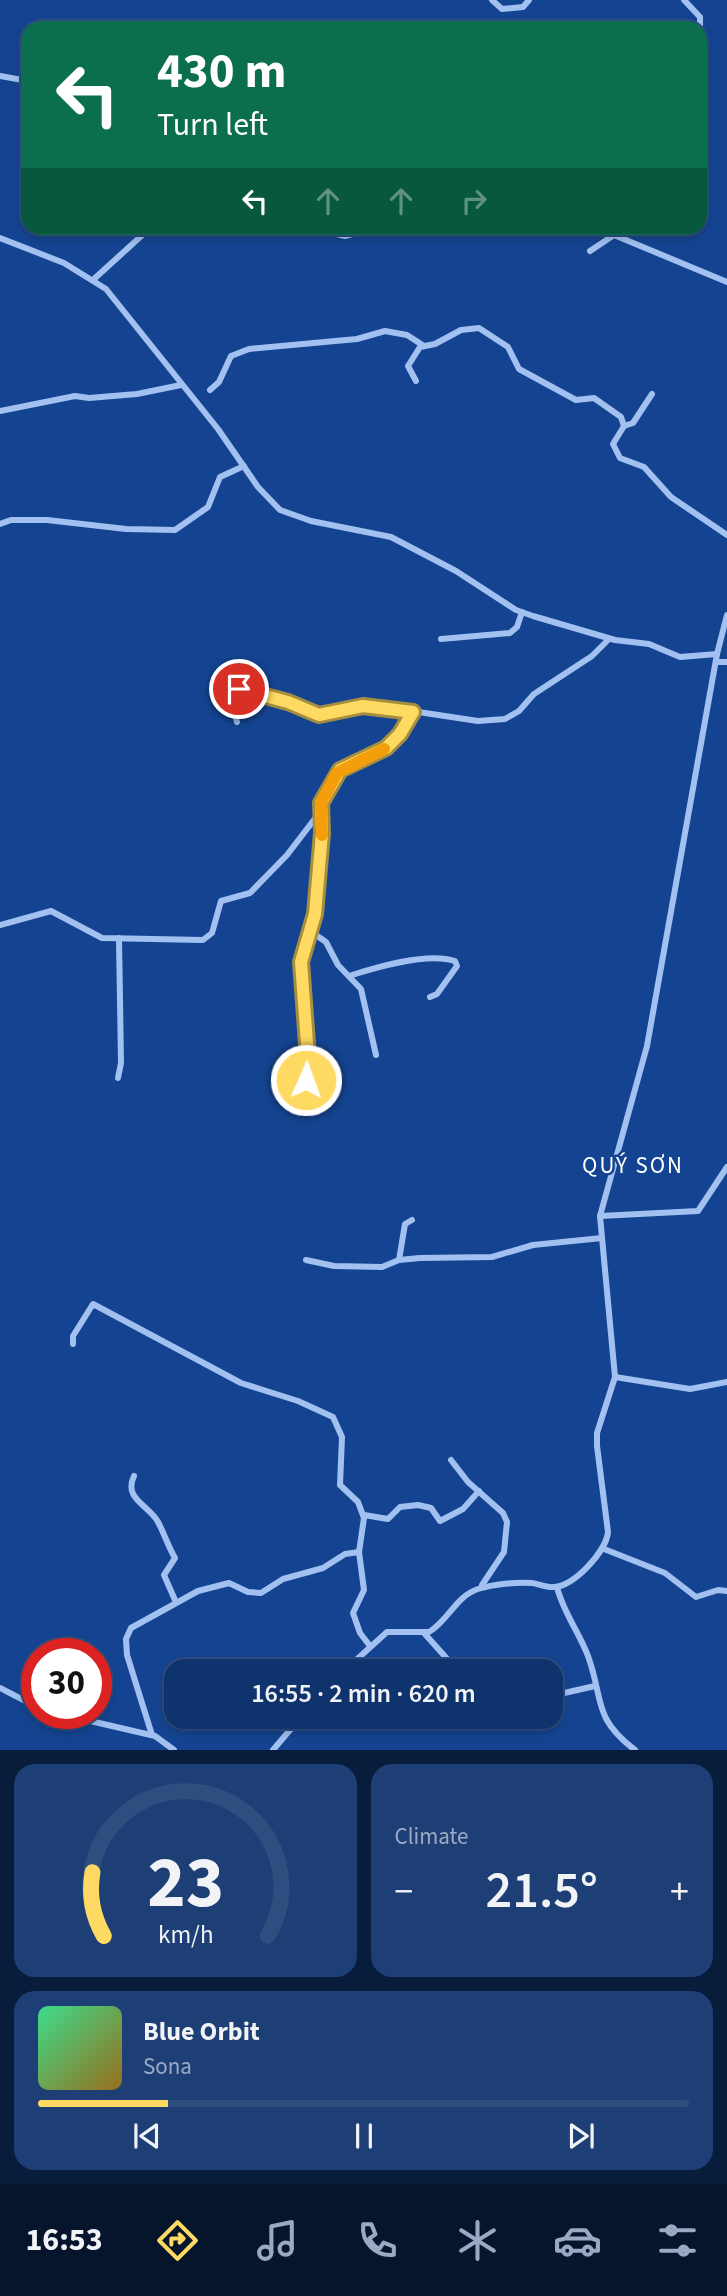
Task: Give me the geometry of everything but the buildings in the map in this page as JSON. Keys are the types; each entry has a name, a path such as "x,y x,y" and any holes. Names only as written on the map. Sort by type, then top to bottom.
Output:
{"street":[{"path":"492,0 502,9 523,7 529,0"},
{"path":"684,0 700,17 700,21"},
{"path":"0,76 21,79"},
{"path":"94,279 142,235"},
{"path":"590,251 614,235 727,282"},
{"path":"0,238 64,263 94,279 131,317 270,502 280,510 311,521 391,537 456,571 522,612 609,639 649,644 686,658 716,658 727,662"},
{"path":"416,381 408,366 416,350 424,345 435,344 461,330 479,328 508,347 519,369 572,399 594,398 621,417 624,426"},
{"path":"210,390 219,383 230,356 249,349 356,339 385,331 407,335 424,345"},
{"path":"0,411 75,396 89,398 137,394 181,384"},
{"path":"652,394 633,423 624,426 613,444 620,458 644,467 671,497 727,535"},
{"path":"0,524 12,520 47,520 126,528 180,528 208,507 220,477 244,466"},
{"path":"441,639 510,633 517,627 522,612"},
{"path":"356,1659 393,1630 424,1633 437,1626 467,1595 486,1587 523,1583 556,1587 598,1558 604,1549 608,1532 597,1433 615,1377 600,1216 647,1046 716,658 727,615"},
{"path":"237,722 231,700 239,689 276,698 319,715 363,706 478,720 505,719 519,711 534,694 592,656 609,639"},
{"path":"301,1092 308,1068 301,962 315,914 323,797 337,773 386,748 400,734 413,712"},
{"path":"0,926 51,911 90,934 193,942 207,938 212,933 221,901 250,893 287,855 320,812"},
{"path":"310,931 326,942 338,965 361,989 376,1055"},
{"path":"118,1078 121,1063 118,1045 119,938"},
{"path":"349,976 377,967 436,957 455,961 457,966 437,994 430,997"},
{"path":"600,1216 698,1211 727,1167"},
{"path":"399,1260 405,1224 412,1220"},
{"path":"306,1260 334,1266 382,1266 399,1260 492,1257 533,1245 602,1238"},
{"path":"73,1344 73,1336 93,1304 241,1383 298,1401 330,1415 342,1437 340,1485 358,1502 364,1515 359,1552 364,1590 353,1613 360,1633 370,1646"},
{"path":"615,1377 690,1389 727,1382"},
{"path":"451,1460 467,1482 503,1513 507,1521 504,1552 482,1585 486,1587"},
{"path":"134,1476 132,1492 160,1524 175,1558 164,1575 175,1600"},
{"path":"364,1515 388,1519 400,1507 418,1505 431,1508 440,1521 463,1510 479,1491"},
{"path":"604,1549 665,1573 696,1597 718,1590 727,1591"},
{"path":"152,1735 140,1688 127,1655 126,1639 131,1628 175,1600 223,1584 261,1593 283,1579 323,1568 345,1554 359,1552"},
{"path":"556,1587 561,1605 587,1655 600,1708 608,1725 635,1750"},
{"path":"424,1633 447,1659"},
{"path":"563,1693 595,1686"},
{"path":"0,1688 21,1699"},
{"path":"112,1726 152,1735 174,1750"},
{"path":"273,1750 291,1729"}],"slow traffic":[{"path":"322,835 321,803 337,773 347,765 384,749"}],"district":[{"name":"QUÝ SƠN","path":"633,1165"}],"route":[{"path":"239,689 264,694 319,715 363,706 383,706 413,712 400,734 386,748 340,770 321,803 322,833 315,914 301,962 308,1057 306,1080"}]}
